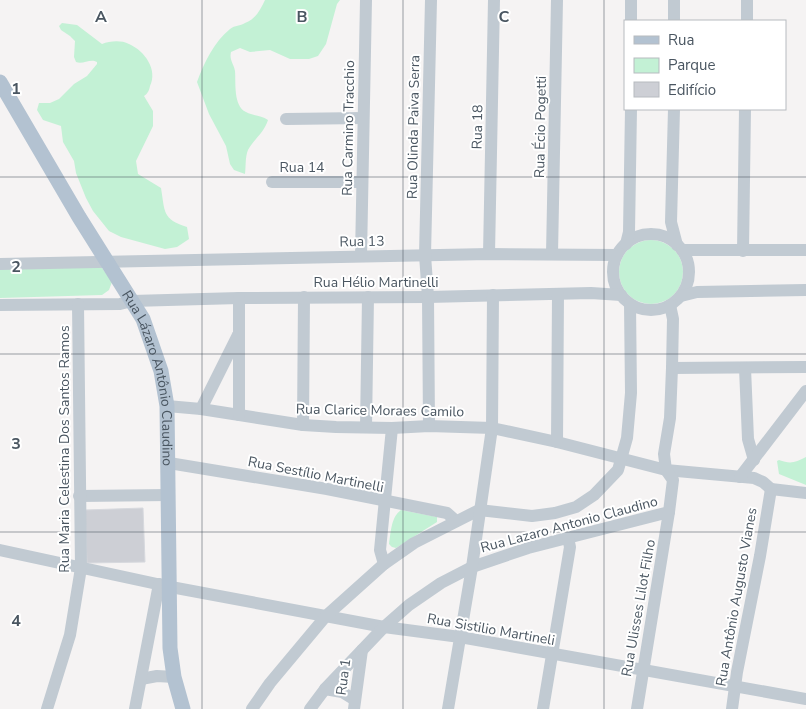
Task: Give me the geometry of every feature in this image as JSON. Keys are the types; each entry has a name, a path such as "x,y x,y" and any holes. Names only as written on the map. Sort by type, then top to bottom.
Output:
{"main road":[{"name":"Rua Lázaro Antônio Claudino","path":"0,82 58,182 143,319 161,371 168,406 170,495 165,586 174,677 183,709"}],"street":[{"name":"Rua Carmino Tracchio","path":"361,256 366,0"},
{"name":"Rua Olinda Paiva Serra","path":"429,426 428,297 425,255 431,0"},
{"name":"Rua 18","path":"489,254 494,0"},
{"name":"Rua Écio Pogetti","path":"552,254 557,0"},
{"path":"631,0 631,20"},
{"path":"674,0 674,20"},
{"path":"747,0 747,20"},
{"path":"626,244 629,232 631,110"},
{"path":"674,110 671,222 680,247 689,270 688,284 681,296 664,308 649,310 630,304 620,295 613,276 617,255 626,244 638,237 652,234 665,237 680,247 743,251 806,250"},
{"path":"743,251 745,110"},
{"path":"286,119 363,118"},
{"name":"Rua 14","path":"272,182 361,182"},
{"path":"0,251 4,264"},
{"name":"Rua 13","path":"4,264 489,254 617,255"},
{"path":"681,296 697,292 806,290"},
{"name":"Rua Hélio Martinelli","path":"132,301 600,293 620,295"},
{"path":"557,442 558,294"},
{"path":"448,709 472,567 492,428 493,296"},
{"path":"303,425 304,297"},
{"path":"366,427 368,297"},
{"path":"239,298 239,415"},
{"path":"0,305 120,304 132,301"},
{"name":"Rua Maria Celestina Dos Santos Ramos","path":"47,709 70,635 81,568 78,304"},
{"name":"Rua Lazaro Antonio Claudino","path":"479,510 532,516 555,513 576,507 594,495 618,470 627,438 631,393 630,304"},
{"name":"Rua Lazaro Antonio Claudino","path":"310,709 325,689 384,627 409,604 441,583 472,567 528,548 669,512 672,480 666,470 664,454 670,418 673,318 670,305"},
{"path":"202,409 240,333"},
{"path":"672,368 806,367"},
{"path":"745,368 748,439 754,460"},
{"path":"740,478 806,391"},
{"name":"Rua Clarice Moraes Camilo","path":"168,406 202,409 303,425 392,428 429,426 492,428 557,442 666,470 754,478 763,482 771,490"},
{"path":"384,564 380,550 392,428"},
{"name":"Rua Sestílio Martinelli","path":"169,463 327,489 447,513 456,521"},
{"path":"771,490 806,493"},
{"name":"Rua Antônio Augusto Vianes","path":"732,709 771,490"},
{"path":"79,496 170,495"},
{"path":"252,709 276,675 326,616 384,564 414,543 479,510"},
{"name":"Rua Ulisses Lilot Filho","path":"637,709 669,512"},
{"path":"542,709 570,548 568,538"},
{"name":"Rua Sistilio Martineli","path":"0,550 165,586 384,627 460,637 551,655 735,685 806,699"},
{"path":"135,709 165,586"},
{"name":"Rua 1","path":"355,704 362,650"},
{"path":"141,679 157,676 174,677"},
{"path":"325,689 342,692 355,704"}],"green space":[{"path":"265,0 340,0 337,4 326,44 318,56 309,59 290,59 270,50 250,52 240,48 231,52 239,105 246,112 268,120 264,129 248,150 245,174 234,170 230,164 226,146 209,114 197,82 214,46 232,28 255,17"},
{"path":"62,23 77,25 102,44 116,41 129,44 145,56 151,68 152,80 149,91 144,96 153,111 153,126 136,161 138,174 161,188 166,213 173,221 187,227 189,239 177,247 165,249 121,237 109,231 93,211 86,198 76,173 74,161 63,142 61,126 43,120 37,110 39,103 50,103 59,99 74,84 87,76 97,64 94,61 76,62 74,57 75,41 61,30 59,26"},
{"path":"651,240 669,246 677,254 683,272 677,290 669,298 651,304 633,298 625,290 619,272 625,254 633,246"},
{"path":"100,265 112,282 109,290 102,295 0,298 0,266"},
{"path":"806,457 806,485 779,474 777,461 792,462"},
{"path":"401,510 437,517 437,522 396,548 389,544 393,521"}],"building":[{"path":"143,508 145,562 87,563 85,510"}]}
